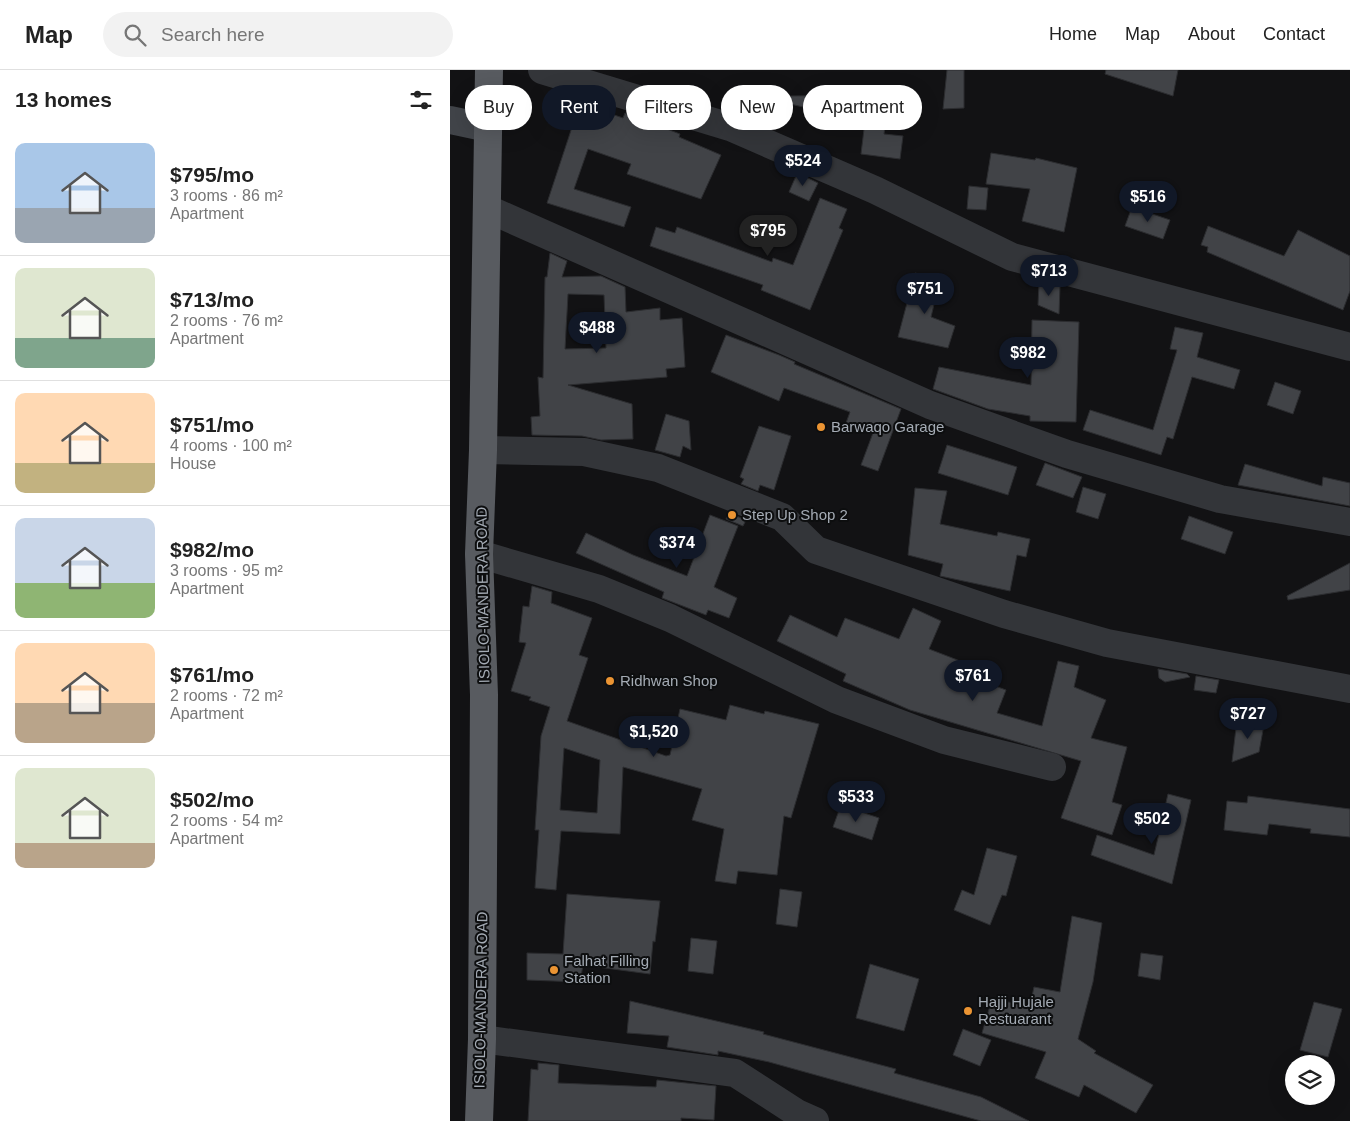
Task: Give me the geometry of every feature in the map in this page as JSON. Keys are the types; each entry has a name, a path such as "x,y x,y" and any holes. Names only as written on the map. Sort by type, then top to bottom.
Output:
{"highway":[{"name":"ISIOLO-MANDERA ROAD","path":"489,70 489,85"},
{"name":"ISIOLO-MANDERA ROAD","path":"479,1121 482,1039 484,695 479,554 483,450 488,130"}],"main road":[{"path":"450,120 465,123"}],"street":[{"path":"542,70 730,127 876,190 1012,257 1350,347"},
{"path":"488,208 949,412 1067,454 1220,499 1350,522"},
{"path":"483,450 584,452 658,468 782,517 816,550 1004,614 1107,643 1350,689"},
{"path":"479,554 599,589 670,618 837,700 944,740 1052,767"},
{"path":"482,1039 735,1073 797,1113 815,1121"}],"building":[{"path":"947,70 964,70 964,108 943,109"},
{"path":"1106,70 1178,70 1173,96 1105,74"},
{"path":"793,96 803,96 803,107 793,105"},
{"path":"625,113 626,130 670,130 680,134 679,137 721,155 701,199 627,174 631,164 588,149 574,189 631,207 624,227 547,203 571,130 616,130 616,116 623,118"},
{"path":"864,130 885,130 884,134 903,136 900,159 861,154"},
{"path":"991,153 1035,160 1036,158 1077,168 1064,232 1022,221 1030,189 986,184"},
{"path":"796,176 804,176 818,183 809,201 789,192"},
{"path":"969,186 988,188 986,210 967,209"},
{"path":"820,198 847,209 839,228 843,230 810,310 761,290 763,285 650,246 656,227 675,233 677,227 772,262 773,258 793,265"},
{"path":"1132,207 1170,220 1163,239 1125,226"},
{"path":"1208,226 1284,256 1298,230 1350,256 1350,291 1343,310 1207,252 1208,247 1201,245"},
{"path":"550,253 567,261 562,277 601,276 625,287 626,312 660,308 660,320 682,318 685,367 666,369 667,377 568,385 632,404 633,439 601,440 582,436 532,435 531,417 540,416 538,377 543,378 545,277 547,277","holes":["568,294 604,295 606,348 565,349"]},
{"path":"915,273 940,279 931,317 955,326 948,348 898,337"},
{"path":"1039,283 1060,286 1059,314 1038,305"},
{"path":"1032,320 1079,322 1076,422 1030,421 1030,416 988,409 933,389 939,367 1031,385"},
{"path":"1175,327 1203,333 1197,357 1240,370 1234,389 1192,377 1173,439 1167,437 1161,455 1083,430 1090,410 1153,430 1177,350 1170,349"},
{"path":"726,335 779,355 795,362 794,364 901,409 878,471 861,465 873,433 846,423 850,412 784,388 779,401 711,372"},
{"path":"1275,382 1301,391 1293,414 1267,405"},
{"path":"666,414 689,421 691,450 683,446 680,457 655,450"},
{"path":"759,426 791,436 774,490 760,485 758,491 741,484 744,479 740,477"},
{"path":"947,445 1017,467 1008,495 938,473"},
{"path":"1045,463 1082,477 1073,498 1036,485"},
{"path":"1245,464 1322,486 1323,477 1350,483 1350,506 1238,485"},
{"path":"1083,487 1106,494 1098,519 1076,512"},
{"path":"915,488 947,491 940,524 997,536 998,532 1030,539 1026,557 1017,555 1010,591 940,576 943,564 908,555"},
{"path":"729,513 746,520 743,526 726,519"},
{"path":"710,515 738,526 714,587 737,598 729,618 708,610 706,615 662,598 664,592 576,553 586,533 633,555 687,576"},
{"path":"1189,516 1233,532 1225,554 1181,539"},
{"path":"1350,563 1350,590 1288,600 1287,596"},
{"path":"532,586 552,592 551,603 592,618 579,655 588,658 567,721 666,756 670,755 680,709 726,720 730,705 764,714 765,711 819,724 791,818 784,816 777,875 738,871 736,884 715,881 724,829 692,820 702,789 623,767 620,834 561,831 556,890 535,888 539,830 535,830 541,736 550,707 529,700 531,697 511,691 526,643 519,642 523,606 529,607","holes":["564,748 600,760 597,813 560,810"]},
{"path":"913,608 941,621 929,649 973,666 974,661 992,667 987,683 1006,690 997,713 1042,726 1058,661 1079,666 1074,687 1106,700 1091,738 1127,747 1112,802 1122,805 1112,835 1061,818 1081,761 910,710 843,681 846,674 777,641 790,615 837,637 845,618 899,639"},
{"path":"1158,669 1187,674 1190,677 1165,682 1159,678"},
{"path":"1196,676 1219,680 1216,693 1194,690"},
{"path":"1265,719 1259,752 1232,762 1236,728"},
{"path":"1168,794 1191,800 1172,884 1091,855 1097,835 1154,855"},
{"path":"1248,796 1350,809 1350,837 1310,833 1311,829 1269,824 1267,835 1224,830 1227,801 1247,803"},
{"path":"841,805 879,818 872,840 833,827"},
{"path":"987,848 1017,856 1006,896 1002,895 990,925 954,910 962,890 974,895"},
{"path":"780,889 802,892 797,927 776,924"},
{"path":"567,894 660,901 655,942 653,941 650,974 583,965 580,982 527,980 527,953 563,954"},
{"path":"1072,916 1102,923 1093,982 1078,1039 1096,1051 1094,1053 1153,1085 1136,1113 1084,1085 1079,1097 1035,1078 1046,1052 982,1033 992,999 1030,1006 1034,987 1060,992"},
{"path":"691,938 717,941 713,974 688,971"},
{"path":"1141,953 1163,956 1160,980 1138,976"},
{"path":"870,964 919,979 904,1031 856,1018"},
{"path":"630,1001 764,1032 763,1034 896,1069 894,1073 981,1097 1029,1121 981,1121 769,1062 718,1051 718,1055 667,1047 669,1036 627,1033"},
{"path":"1314,1002 1342,1009 1329,1055 1300,1050"},
{"path":"963,1029 991,1040 980,1066 953,1055"},
{"path":"538,1063 559,1065 558,1083 656,1087 657,1080 716,1086 714,1120 681,1118 681,1121 528,1121 531,1069 538,1070"}],"place":[{"name":"Barwaqo Garage","path":"821,427"},
{"name":"Step Up Shop 2","path":"732,515"},
{"name":"Ridhwan Shop","path":"610,681"},
{"name":"Falhat Filling Station","path":"554,970"},
{"name":"Hajji Hujale Restuarant","path":"968,1011"}]}
